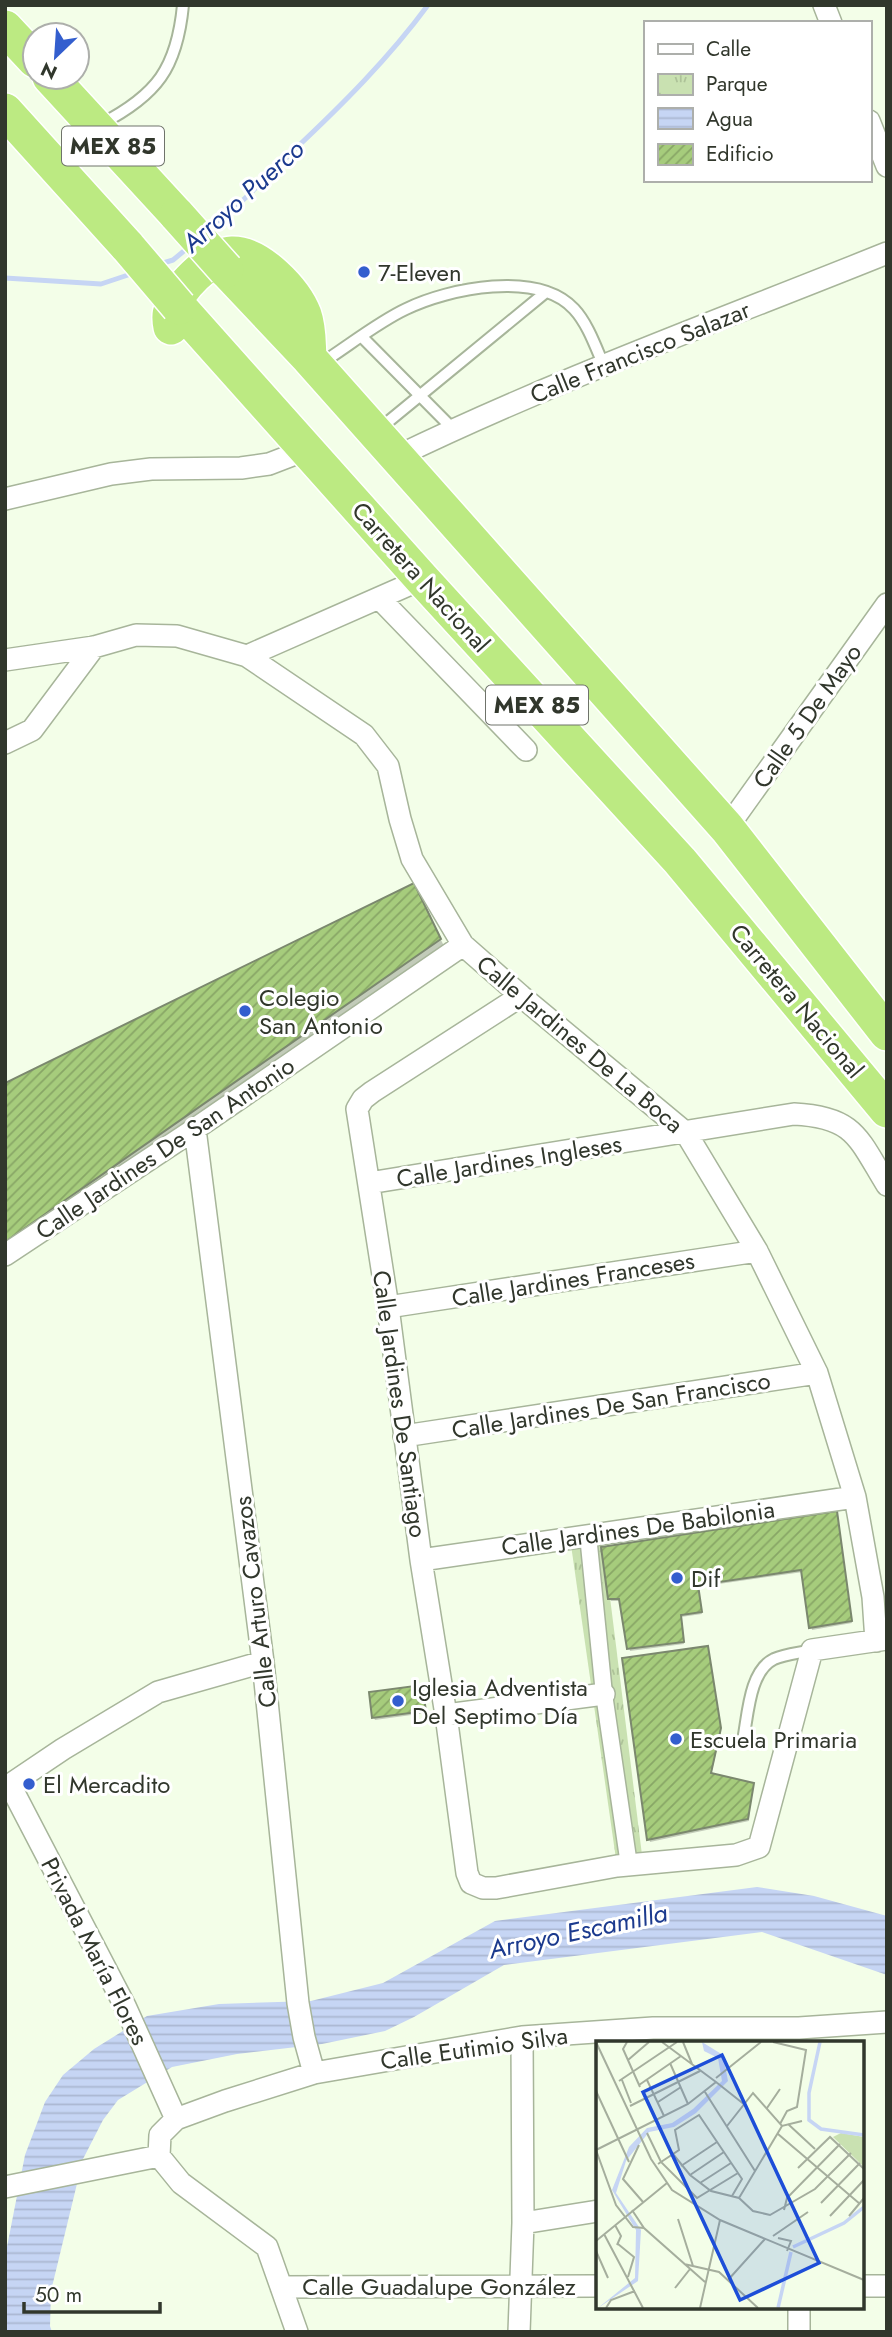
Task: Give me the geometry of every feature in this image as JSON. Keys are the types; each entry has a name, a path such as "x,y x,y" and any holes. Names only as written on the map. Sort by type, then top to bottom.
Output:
{"highway":[{"path":"5,28 21,45"},
{"name":"Carretera Nacional","path":"63,91 313,362 727,828 887,1033"},
{"name":"Carretera Nacional","path":"5,111 422,579 680,861 887,1110"},
{"name":"MEX 85","path":"271,408 239,396 214,378 184,348 170,326 171,310 180,290 211,263 230,254 248,256 264,265 303,313 313,362"}],"street":[{"path":"871,126 887,166"},
{"name":"Calle Francisco Salazar","path":"385,445 453,429 887,253"},
{"path":"5,499 111,474 151,469 269,464 308,449"},
{"path":"247,656 422,579"},
{"path":"380,599 526,750"},
{"name":"Calle 5 De Mayo","path":"727,828 887,604"},
{"name":"Calle Jardines De La Boca","path":"5,660 94,647 136,635 177,636 247,656 364,735 388,766 412,859 463,945 686,1133 757,1251 817,1373 855,1497 880,1596 881,1640"},
{"path":"5,743 32,730 94,647"},
{"name":"Calle Jardines De San Antonio","path":"5,1255 195,1129 463,945"},
{"name":"Calle Jardines De Santiago","path":"521,996 363,1099 357,1109 358,1118 388,1307 421,1560 446,1715 467,1873 471,1883 483,1888 629,1865"},
{"name":"Calle Jardines Ingleses","path":"369,1183 794,1114 831,1119 853,1131 887,1185"},
{"name":"Calle Arturo Cavazos","path":"195,1129 263,1662 298,2003 314,2073"},
{"name":"Calle Jardines Franceses","path":"388,1307 757,1251"},
{"name":"Calle Jardines De San Francisco","path":"404,1436 817,1373"},
{"name":"Calle Jardines De Babilonia","path":"421,1560 855,1497"},
{"path":"588,1535 604,1694 629,1865 736,1855 759,1847 812,1650 881,1640"},
{"path":"7,1786 158,1692 263,1662"},
{"path":"446,1715 604,1694"},
{"name":"Privada María Flores","path":"7,1786 125,2006 176,2119"},
{"name":"Calle Eutimio Silva","path":"160,2145 176,2119 314,2073 522,2037 653,2028 799,2035 887,2022"},
{"path":"520,2332 519,2286 523,2223 522,2037"},
{"path":"5,2187 53,2178 160,2145 181,2183 267,2247 297,2332"},
{"path":"523,2223 596,2210"},
{"name":"Calle Guadalupe González","path":"281,2287 596,2286"},
{"path":"864,2286 887,2286"},
{"path":"799,2309 799,2332"}],"lane":[{"path":"96,127 124,112 145,96 161,77 173,59 180,36 183,5"},
{"path":"313,362 362,337 402,310 422,301 492,286 526,287 564,300 576,311 604,366"},
{"path":"385,445 421,397 546,292"},
{"path":"362,337 453,429"},
{"path":"743,1740 755,1681 763,1669 773,1660 812,1650"}],"green space":[{"path":"602,1533 643,1863 617,1866 570,1538"}],"water":[{"name":"Arroyo Escamilla","path":"757,1887 814,1896 887,1916 887,1975 762,1932 504,1965 385,2031 322,2044 237,2054 172,2067 118,2100 103,2120 83,2159 51,2291 52,2332 5,2332 5,2257 25,2155 45,2102 63,2075 94,2049 147,2016 219,2004 311,2001 383,1983 495,1921"}],"building":[{"name":"Colegio San Antonio","path":"414,883 441,939 5,1242 5,1083"},
{"name":"Dif","path":"837,1511 852,1621 809,1628 801,1570 698,1585 702,1612 681,1615 684,1642 627,1649 619,1599 608,1599 601,1547"},
{"name":"Escuela Primaria","path":"708,1646 721,1728 711,1773 754,1783 748,1819 647,1840 622,1658"},
{"name":"Iglesia Adventista Del Septimo Día","path":"422,1685 426,1711 372,1718 369,1692"}],"waterway":[{"name":"Arroyo Puerco","path":"208,231 252,192 347,98 397,44 428,5"},
{"name":"Arroyo Puerco","path":"160,264 173,260 190,246"},
{"name":"Arroyo Puerco","path":"5,278 101,284 134,273"}],"place":[{"name":"7-Eleven","path":"364,272"},
{"name":"Colegio San Antonio","path":"245,1011"},
{"name":"Dif","path":"677,1578"},
{"name":"Iglesia Adventista Del Septimo Día","path":"398,1701"},
{"name":"Escuela Primaria","path":"676,1739"},
{"name":"El Mercadito","path":"29,1784"}]}
